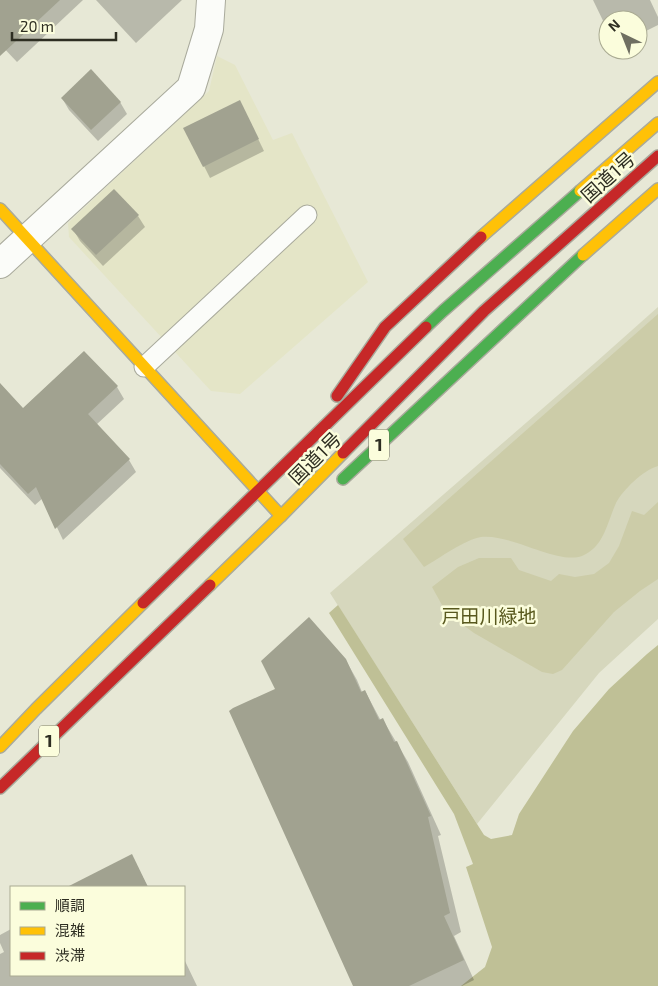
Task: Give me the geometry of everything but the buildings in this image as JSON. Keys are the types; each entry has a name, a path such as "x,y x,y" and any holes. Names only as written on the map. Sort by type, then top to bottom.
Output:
{"main road":[{"name":"1","path":"302,447 385,327 489,230 658,82"},
{"name":"国道1号","path":"0,747 89,656 443,311 658,123"},
{"name":"国道1号","path":"0,788 281,516 484,311 658,156"},
{"name":"1","path":"332,490 578,258 658,189"},
{"path":"0,209 281,516"},
{"path":"97,694 122,688"}],"street":[{"path":"0,264 191,88 209,29 211,0"}],"lane":[{"path":"144,367 307,215"}],"shaded area":[{"path":"217,56 235,65 273,140 292,133 368,282 240,394 211,391 69,237 68,223 209,91"},
{"path":"338,605 484,835 491,839 512,835 519,814 573,731 609,689 658,645 658,986 461,986 485,967 492,947 466,867 473,864 454,814 329,613"}],"green space":[{"name":"戸田川緑地","path":"658,307 658,619 599,673 477,824 330,593"},
{"path":"658,314 658,466 640,476 623,492 616,503 604,534 595,547 582,556 572,558 547,553 493,537 481,537 460,545 424,567 403,539"},
{"path":"658,502 658,579 614,612 562,670 553,674 542,672 474,633 452,617 442,605 432,587 458,567 479,558 511,558 519,570 551,581 559,574 575,577 594,574 609,563 619,546 632,511 644,515"}],"traffic: fast":[{"path":"426,327 580,191"},
{"path":"343,479 583,255"}],"traffic: slow":[{"path":"481,237 658,82"},
{"path":"580,191 658,123"},
{"path":"583,255 658,189"},
{"path":"0,209 281,516"},
{"path":"210,585 343,453"},
{"path":"0,747 143,603"}],"traffic: jam":[{"path":"343,453 484,311 658,156"},
{"path":"337,396 385,327 481,237"},
{"path":"143,603 426,327"},
{"path":"0,788 210,585"}]}
